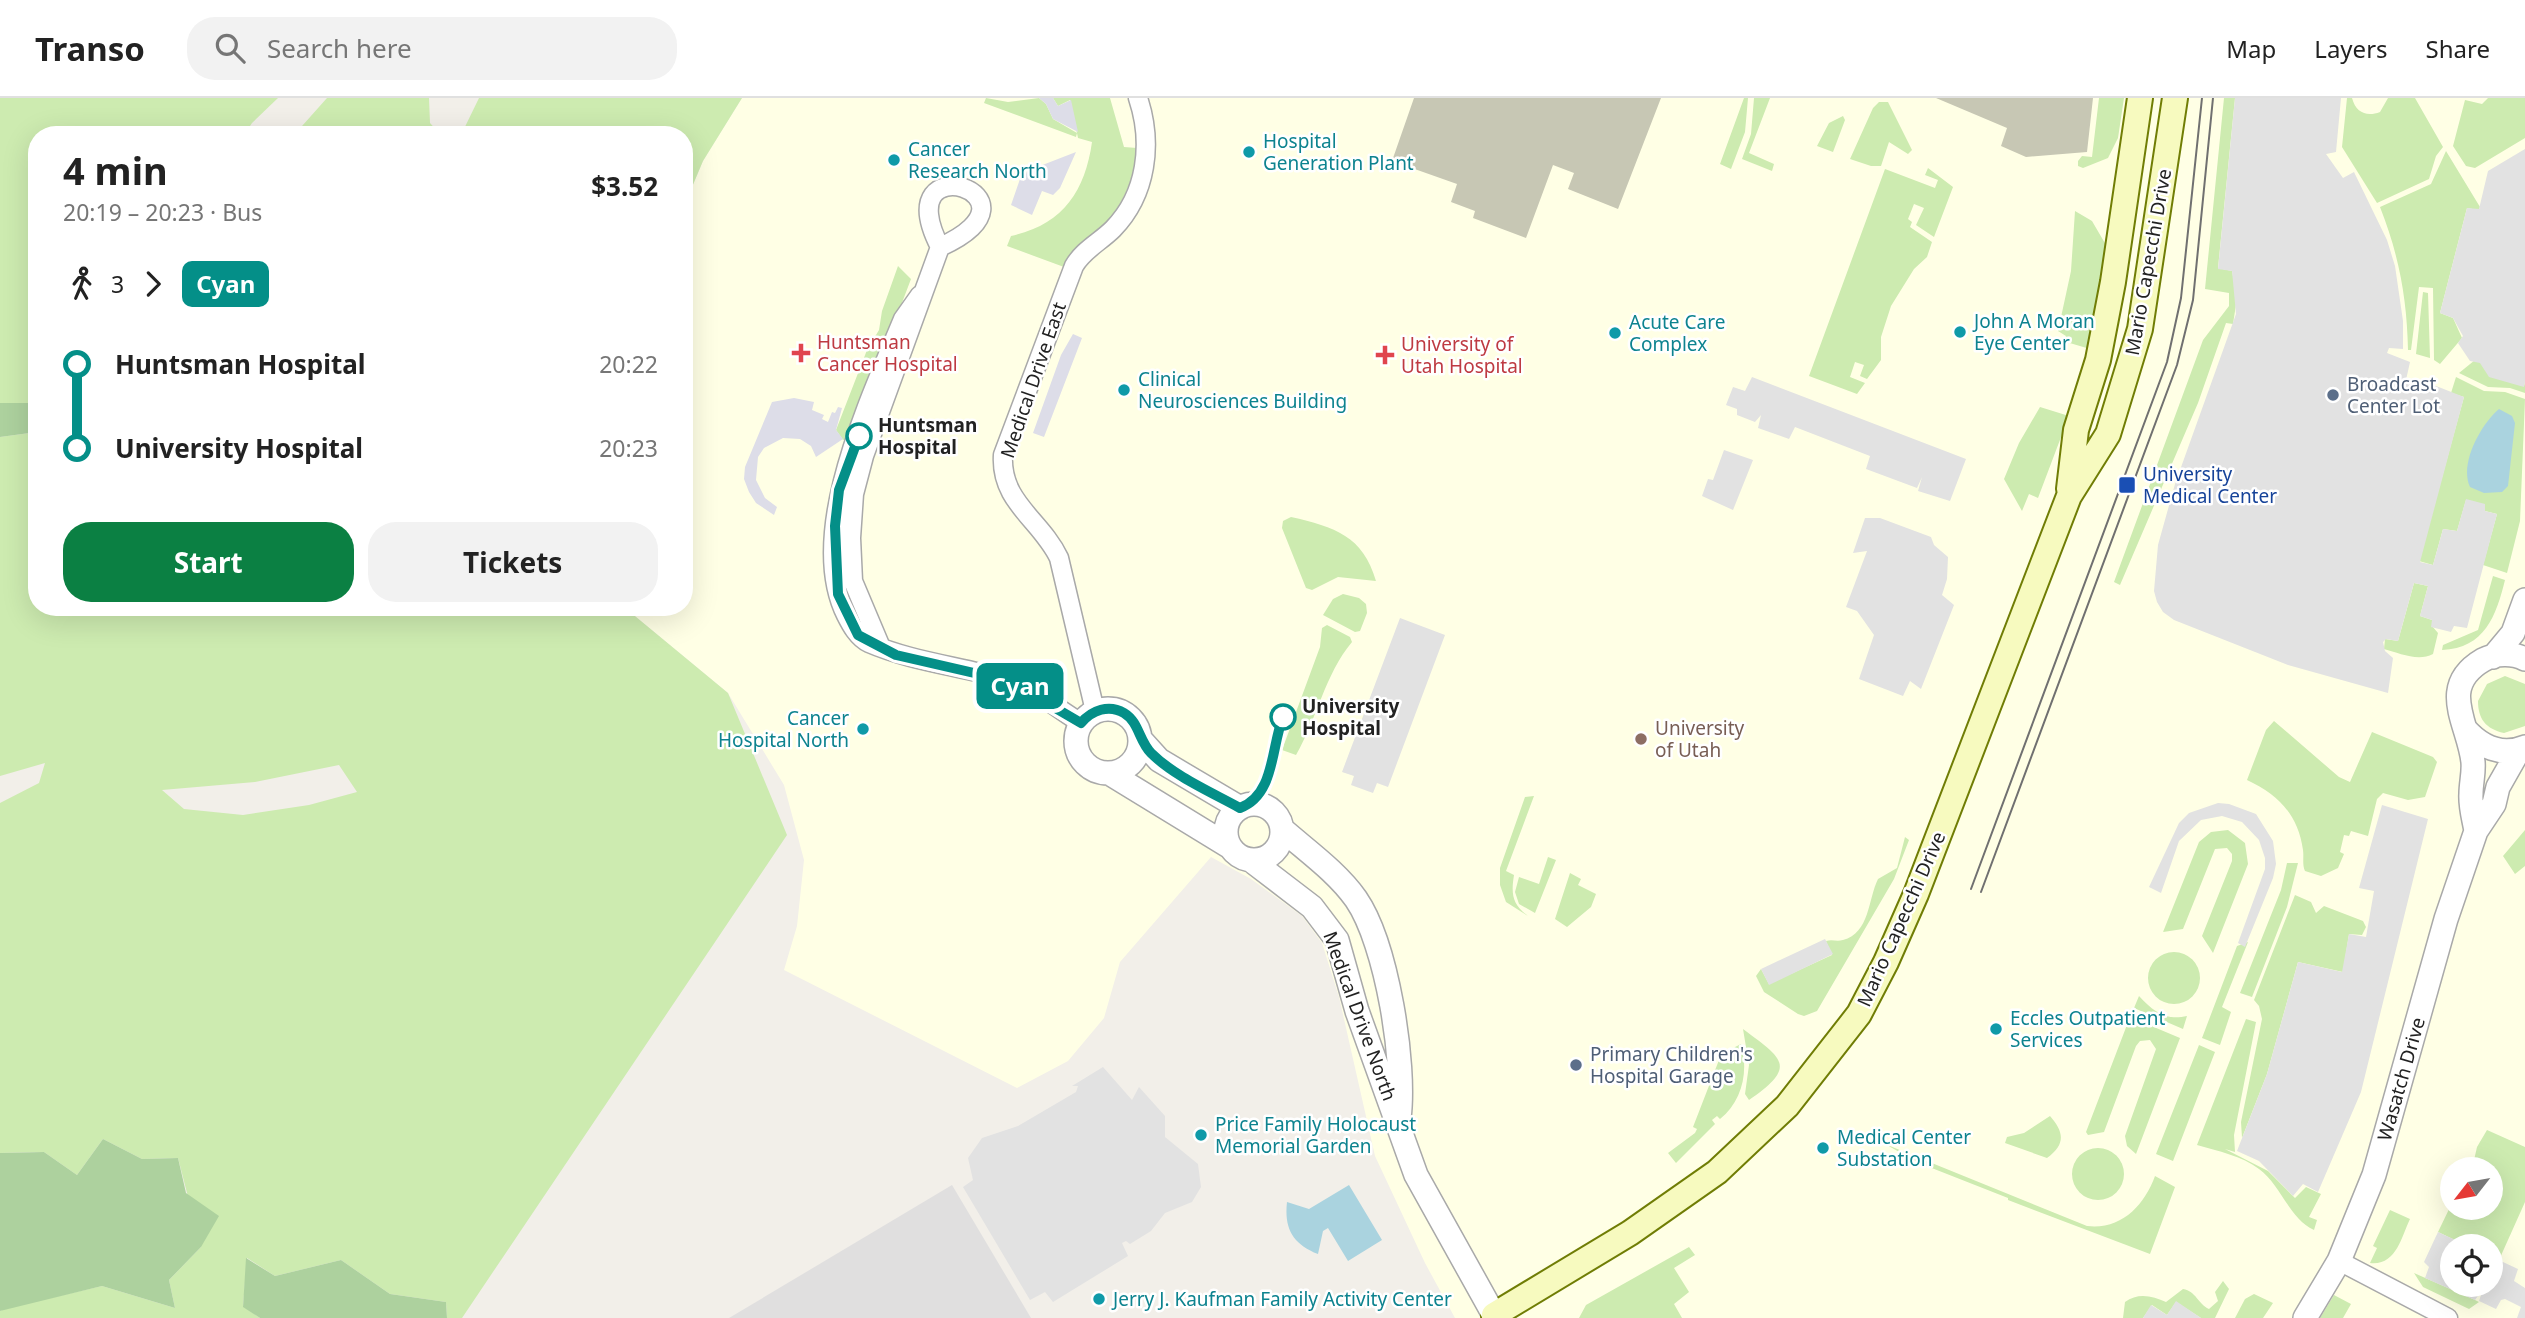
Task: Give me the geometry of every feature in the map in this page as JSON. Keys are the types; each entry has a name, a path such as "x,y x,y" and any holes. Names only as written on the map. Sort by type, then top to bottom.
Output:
{"main road":[{"name":"Mario Capecchi Drive","path":"2069,496 2076,430 2098,360 2113,282 2140,98"},
{"name":"Mario Capecchi Drive","path":"1496,1317 1630,1233 1717,1172 1787,1106 1859,1014 1916,894 2069,496 2108,434 2126,382 2144,305 2175,98"}],"street":[{"name":"Medical Drive East","path":"1088,717 1059,558 1046,536 1017,506 1006,485 1002,464 1074,266 1086,251 1120,222 1139,186 1146,147 1138,98"},
{"path":"940,247 920,295 903,319 837,502 835,571 838,594 858,635 902,657 1009,681 1088,717 1114,709 1124,712 1138,729 1140,739 1134,760 1123,770 1109,773"},
{"name":"Wasatch Drive","path":"2476,831 2470,796 2473,761 2459,713 2458,697 2463,681 2473,668 2493,657 2513,633 2525,600"},
{"path":"2493,657 2502,654 2525,659"},
{"path":"1088,717 1076,746 1082,760 1094,770 1109,773 1232,825"},
{"name":"Wasatch Drive","path":"2465,729 2485,747 2508,752 2522,748"},
{"path":"1140,739 1159,760 1232,825 1236,854 1257,860 1271,855 1282,834 1279,820 1266,807 1257,804 1232,825"},
{"name":"Wasatch Drive","path":"2305,1318 2339,1261 2377,1164 2446,919 2476,831 2494,804 2498,787 2522,748"},
{"name":"Medical Drive North","path":"1282,834 1345,886 1371,925 1380,955 1399,1062 1402,1091 1398,1121"},
{"name":"Medical Drive North","path":"1257,860 1290,887 1329,926 1342,954 1360,1019 1406,1150 1426,1198 1496,1317"},
{"path":"2339,1261 2448,1318"}],"shaded area":[{"name":"University of Utah","path":"742,98 2525,98 2525,1318 1455,1318 1425,1263 1375,1156 1339,997 1322,943 1302,916 1251,879 1211,857 1120,962 1104,1018 1068,1061 1017,1088 784,970 797,926 804,860 784,785 728,693 635,616 693,616 693,185 703,161"},
{"path":"1039,98 1053,98 1058,106 1071,100 1078,132 1053,119 1046,104"},
{"path":"1414,98 1661,98 1618,209 1568,189 1574,173 1553,165 1526,238 1473,218 1475,211 1451,202 1457,184 1392,161"},
{"path":"1936,98 2093,98 2087,152 2026,157 2001,146 2007,128"},
{"name":"Broadcast Center Lot","path":"2235,98 2341,98 2336,152 2326,154 2343,178 2354,172 2387,240 2395,266 2403,321 2403,349 2389,348 2387,353 2410,362 2406,380 2429,386 2431,384 2464,397 2420,562 2433,565 2443,529 2457,531 2466,499 2485,504 2485,511 2497,514 2467,628 2454,626 2451,632 2431,627 2432,620 2420,616 2428,586 2414,583 2398,641 2386,639 2383,642 2385,651 2393,658 2388,693 2288,665 2174,620 2163,612 2154,591 2158,545 2175,484 2236,314 2232,271 2218,269"},
{"path":"2525,149 2524,387 2489,377 2480,363 2470,361 2458,343 2463,336 2453,318 2440,313 2467,208 2479,209 2488,171"},
{"path":"1076,152 1060,188 1053,195 1042,191 1032,215 1011,205 1020,179 1024,181 1027,171"},
{"path":"1073,334 1082,338 1044,437 1033,433 1061,355"},
{"path":"1752,377 1966,459 1950,501 1918,491 1922,477 1917,488 1866,469 1870,456 1795,427 1789,439 1758,428 1761,415 1755,422 1737,415 1737,409 1726,405 1733,387 1745,391"},
{"path":"794,398 814,402 812,410 824,415 822,419 828,422 832,412 835,413 838,407 842,408 836,430 843,439 816,457 811,446 800,439 783,438 764,448 758,457 756,480 765,498 777,507 774,515 756,503 749,492 744,479 745,467 772,402"},
{"path":"1724,450 1753,460 1733,510 1702,496 1708,479 1713,480"},
{"path":"1865,518 1880,518 1931,537 1934,545 1948,557 1947,579 1942,595 1954,605 1921,689 1910,681 1903,696 1859,679 1874,635 1857,611 1846,607 1867,551 1853,553"},
{"path":"1400,618 1445,635 1388,787 1377,783 1373,793 1351,785 1354,776 1342,772"},
{"path":"2218,803 2256,814 2273,841 2276,864 2273,878 2245,947 2238,943 2265,869 2265,858 2259,840 2242,822 2222,816 2201,820 2179,841 2161,893 2149,887 2179,823 2189,813"},
{"path":"2382,805 2428,819 2361,1092 2318,1192 2303,1184 2293,1196 2259,1161 2237,1151 2267,1074 2298,962 2342,972 2349,934 2366,937 2374,891 2359,888"},
{"path":"1825,939 1833,954 1769,985 1761,969"},
{"path":"1103,1067 1132,1100 1139,1087 1165,1116 1165,1137 1198,1164 1201,1187 1192,1202 1165,1213 1151,1231 1130,1244 1126,1241 1122,1243 1128,1256 1053,1302 1045,1292 1030,1300 963,1187 973,1180 968,1158 982,1138 1018,1126 1076,1092 1078,1086 1072,1086"},
{"path":"952,1185 1031,1318 729,1318"},
{"path":"2438,1232 2442,1234 2440,1234 2440,1285 2425,1278 2429,1267 2424,1262"},
{"path":"2503,1262 2518,1269 2514,1281 2525,1288 2525,1318 2517,1318 2521,1307 2505,1299 2501,1300 2496,1309 2479,1301 2480,1297 2503,1297"},
{"path":"2176,1301 2201,1318 2143,1318 2151,1305 2167,1315"}],"green space":[{"path":"0,98 278,98 250,126 28,126 28,403 0,403"},
{"path":"327,98 429,98 430,123 433,126 302,126"},
{"path":"479,98 742,98 703,161 693,185 693,126 465,126"},
{"path":"986,98 1008,102 1039,98 1046,104 1053,119 1077,133 1076,137 984,103"},
{"path":"1053,98 1110,98 1124,147 1137,148 1130,180 1116,210 1064,267 1007,246 1011,236 1044,224 1068,204 1077,191 1089,160 1092,142 1078,138 1070,100 1058,106"},
{"path":"1744,98 1748,98 1745,132 1731,169 1720,164"},
{"path":"1754,98 1770,98 1749,153 1774,164 1772,171 1742,159 1751,134"},
{"path":"2099,98 2124,98 2118,138 2108,158 2083,168 2078,166 2078,161 2082,156 2092,157"},
{"path":"2224,98 2235,98 2218,268 2232,271 2237,298 2233,324 2226,323 2198,403 2120,585 2114,582 2203,340 2229,306 2229,293 2205,289"},
{"path":"2347,98 2352,98 2359,110 2371,114 2380,112 2388,98 2415,98 2443,147 2436,156 2429,179 2377,203 2342,147"},
{"path":"2488,98 2525,98 2525,138 2475,168 2466,166 2453,146 2465,100 2482,104"},
{"path":"1879,102 1888,102 1912,150 1908,154 1889,142 1881,166 1871,166 1850,159 1873,108"},
{"path":"1843,116 1845,120 1833,152 1817,146 1829,123"},
{"path":"2446,151 2480,207 2478,210 2467,208 2440,313 2453,318 2462,338 2440,364 2434,360 2433,288 2419,287 2411,350 2408,350 2401,277 2380,207 2431,184"},
{"path":"1928,168 1953,187 1934,237 1916,225 1924,208 1914,204 1908,219 1912,222 1910,227 1932,242 1927,257 1914,269 1891,306 1881,337 1881,360 1867,379 1860,376 1864,365 1855,362 1850,377 1865,383 1857,394 1809,376 1885,169 1935,188 1938,180 1925,175"},
{"path":"2075,211 2092,221 2106,245 2090,349 2063,341 2066,336 2058,331 2071,271"},
{"path":"898,266 911,279 854,429 847,439 843,440 836,430 867,350 879,330 882,311"},
{"path":"2423,292 2428,293 2430,358 2416,354"},
{"path":"2475,360 2524,386 2525,382 2525,393 2510,388 2488,387 2459,373"},
{"path":"2456,377 2484,391 2505,392 2525,399 2520,521 2507,573 2483,565 2497,514 2485,511 2485,505 2466,500 2457,531 2443,529 2433,565 2419,561 2464,397 2451,393"},
{"path":"0,403 28,403 28,433 0,437"},
{"path":"2040,407 2069,416 2038,498 2029,494 2022,511 2004,479 2019,443"},
{"path":"28,433 28,616 635,616 728,693 787,835 462,1318 447,1318 446,1302 390,1294 341,1260 275,1276 247,1258 243,1306 260,1318 0,1318 0,1311 7,1308 102,1286 175,1308 169,1280 201,1247 178,1158 142,1159 103,1139 77,1175 44,1152 0,1153 0,803 39,783 45,763 0,776 0,437","holes":["339,765 357,792 309,805 243,815 184,809 162,790 255,782"]},
{"path":"1291,517 1321,525 1345,536 1363,553 1376,581 1338,577 1312,590 1306,588 1282,528 1283,521"},
{"path":"2493,576 2505,580 2497,606 2486,628 2469,643 2442,650 2443,645 2478,630"},
{"path":"2414,583 2428,586 2420,616 2432,620 2432,626 2438,633 2433,654 2421,657 2384,649 2385,639 2398,641"},
{"path":"1343,594 1359,598 1366,604 1367,613 1360,631 1355,632 1323,615 1333,599"},
{"path":"1327,625 1350,637 1352,642 1328,682 1296,755 1282,750 1320,647 1322,628"},
{"path":"2505,676 2525,684 2525,726 2504,733 2492,729 2484,722 2478,701 2487,684"},
{"path":"2274,721 2339,777 2350,782 2372,732 2433,757 2437,762 2425,797 2408,800 2383,793 2377,799 2368,836 2351,831 2349,836 2344,835 2340,852 2344,854 2338,868 2321,876 2305,871 2303,850 2292,816 2269,792 2247,780 2266,730"},
{"path":"1534,796 1506,871 1514,875 1514,898 1528,916 1506,902 1500,885 1500,868 1525,797"},
{"path":"2228,830 2245,843 2248,864 2213,953 2202,936 2232,861 2232,854 2227,848 2215,849 2183,929 2163,932 2199,842 2211,832"},
{"path":"2525,830 2525,866 2515,874 2503,856"},
{"path":"1905,837 1909,840 1894,879 1817,1011 1804,1016 1798,1014 1764,992 1756,976 1761,969 1769,984 1832,955 1826,941 1843,940 1858,930 1867,914 1878,879 1897,868"},
{"path":"1548,857 1556,860 1535,913 1519,904 1515,892 1519,877 1539,884"},
{"path":"2287,863 2298,863 2287,907 2252,997 2240,993 2281,890"},
{"path":"1570,873 1581,879 1578,885 1596,894 1591,907 1567,927 1555,919"},
{"path":"2295,895 2311,902 2316,913 2324,906 2363,921 2366,927 2362,935 2349,934 2343,972 2298,962 2267,1074 2242,1138 2241,1122 2262,1019 2259,1006 2254,1000"},
{"path":"2248,942 2222,1007 2231,1012 2220,1045 2202,1038 2237,946"},
{"path":"2174,952 2193,959 2200,978 2193,997 2174,1004 2155,997 2148,978 2155,959"},
{"path":"2139,996 2160,1014 2172,1017 2187,1016 2183,1029 2134,1008"},
{"path":"2130,1017 2180,1038 2136,1154 2127,1146 2125,1136 2156,1049 2150,1040 2140,1041 2136,1046 2104,1132 2088,1135 2086,1132"},
{"path":"2246,1019 2256,1022 2234,1135 2235,1152 2225,1149 2268,1171 2295,1198 2306,1187 2321,1194 2309,1217 2317,1220 2314,1230 2298,1218 2274,1184 2259,1169 2237,1157 2197,1145"},
{"path":"1743,1029 1768,1048 1779,1063 1779,1071 1774,1079 1749,1100 1745,1094 1749,1065"},
{"path":"1741,1044 1744,1075 1734,1104 1720,1119 1717,1116 1712,1120 1715,1124 1676,1163 1668,1153 1695,1133 1697,1129 1693,1127 1719,1060 1728,1060 1735,1047"},
{"path":"2199,1045 2215,1052 2173,1161 2156,1154"},
{"path":"2050,1116 2058,1127 2061,1138 2057,1148 2047,1158 2005,1143 2007,1137 2024,1133"},
{"path":"2487,1130 2525,1147 2525,1202 2503,1251 2503,1234 2438,1232 2444,1220 2503,1220 2503,1157 2475,1157"},
{"path":"103,1139 142,1159 178,1158 186,1193 219,1216 201,1247 169,1280 175,1308 102,1286 0,1311 0,1153 44,1152 77,1175"},
{"path":"1885,1144 2087,1226 2110,1224 2130,1214 2145,1197 2155,1176 2175,1187 2150,1254 2008,1200 1919,1163"},
{"path":"2098,1148 2117,1155 2124,1174 2117,1193 2098,1200 2079,1193 2072,1174 2079,1155"},
{"path":"2390,1210 2410,1219 2392,1255 2379,1263 2370,1263 2377,1248 2373,1246"},
{"path":"1689,1247 1695,1255 1674,1268 1689,1292 1674,1304 1682,1318 1579,1318 1586,1305"},
{"path":"246,1258 275,1276 341,1260 390,1294 446,1302 447,1318 260,1318 243,1307"},
{"path":"2414,1273 2440,1285 2440,1295 2423,1287"},
{"path":"2223,1281 2229,1289 2215,1318 2201,1318 2176,1302 2167,1315 2152,1305 2143,1318 2123,1318 2125,1302 2130,1299 2146,1296 2166,1302 2183,1289 2191,1292 2209,1309 2218,1301 2215,1292"},
{"path":"2254,1294 2273,1303 2263,1318 2235,1318 2245,1299"},
{"path":"2334,1295 2351,1304 2343,1318 2320,1318"},
{"path":"2444,1297 2468,1297 2479,1302 2469,1309"}],"water":[{"path":"2499,409 2512,416 2515,423 2508,486 2502,492 2484,493 2470,487 2467,467 2479,434"},
{"path":"1349,1185 1382,1240 1348,1261 1328,1228 1323,1231 1318,1254 1296,1240 1287,1220 1287,1202 1309,1209"}],"tram line":[{"path":"1971,889 2167,362 2181,298 2202,98"},
{"path":"1981,892 2177,365 2193,300 2213,98"}],"bus line":[{"name":"Cyan","path":"859,436 842,479 837,502 835,571 841,605 863,640 880,645 902,657 1009,681 1081,723 1090,714 1103,709 1124,712 1138,729 1140,739 1159,760 1240,808 1256,797 1267,782 1272,752 1283,717"}],"place":[{"name":"Hospital Generation Plant","path":"1249,152"},
{"name":"Cancer Research North","path":"894,160"},
{"name":"John A Moran Eye Center","path":"1960,332"},
{"name":"Acute Care Complex","path":"1615,333"},
{"name":"Huntsman Cancer Hospital","path":"801,353"},
{"name":"University of Utah Hospital","path":"1385,355"},
{"name":"Clinical Neurosciences Building","path":"1124,390"},
{"name":"Broadcast Center Lot","path":"2333,395"},
{"name":"Huntsman Hospital","path":"859,436"},
{"name":"University Medical Center","path":"2127,485"},
{"name":"University Hospital","path":"1283,717"},
{"name":"Cancer Hospital North","path":"863,729"},
{"name":"University of Utah","path":"1641,739"},
{"name":"Eccles Outpatient Services","path":"1996,1029"},
{"name":"Primary Children's Hospital Garage","path":"1576,1065"},
{"name":"Price Family Holocaust Memorial Garden","path":"1201,1135"},
{"name":"Medical Center Substation","path":"1823,1148"},
{"name":"Jerry J. Kaufman Family Activity Center","path":"1099,1299"}]}
